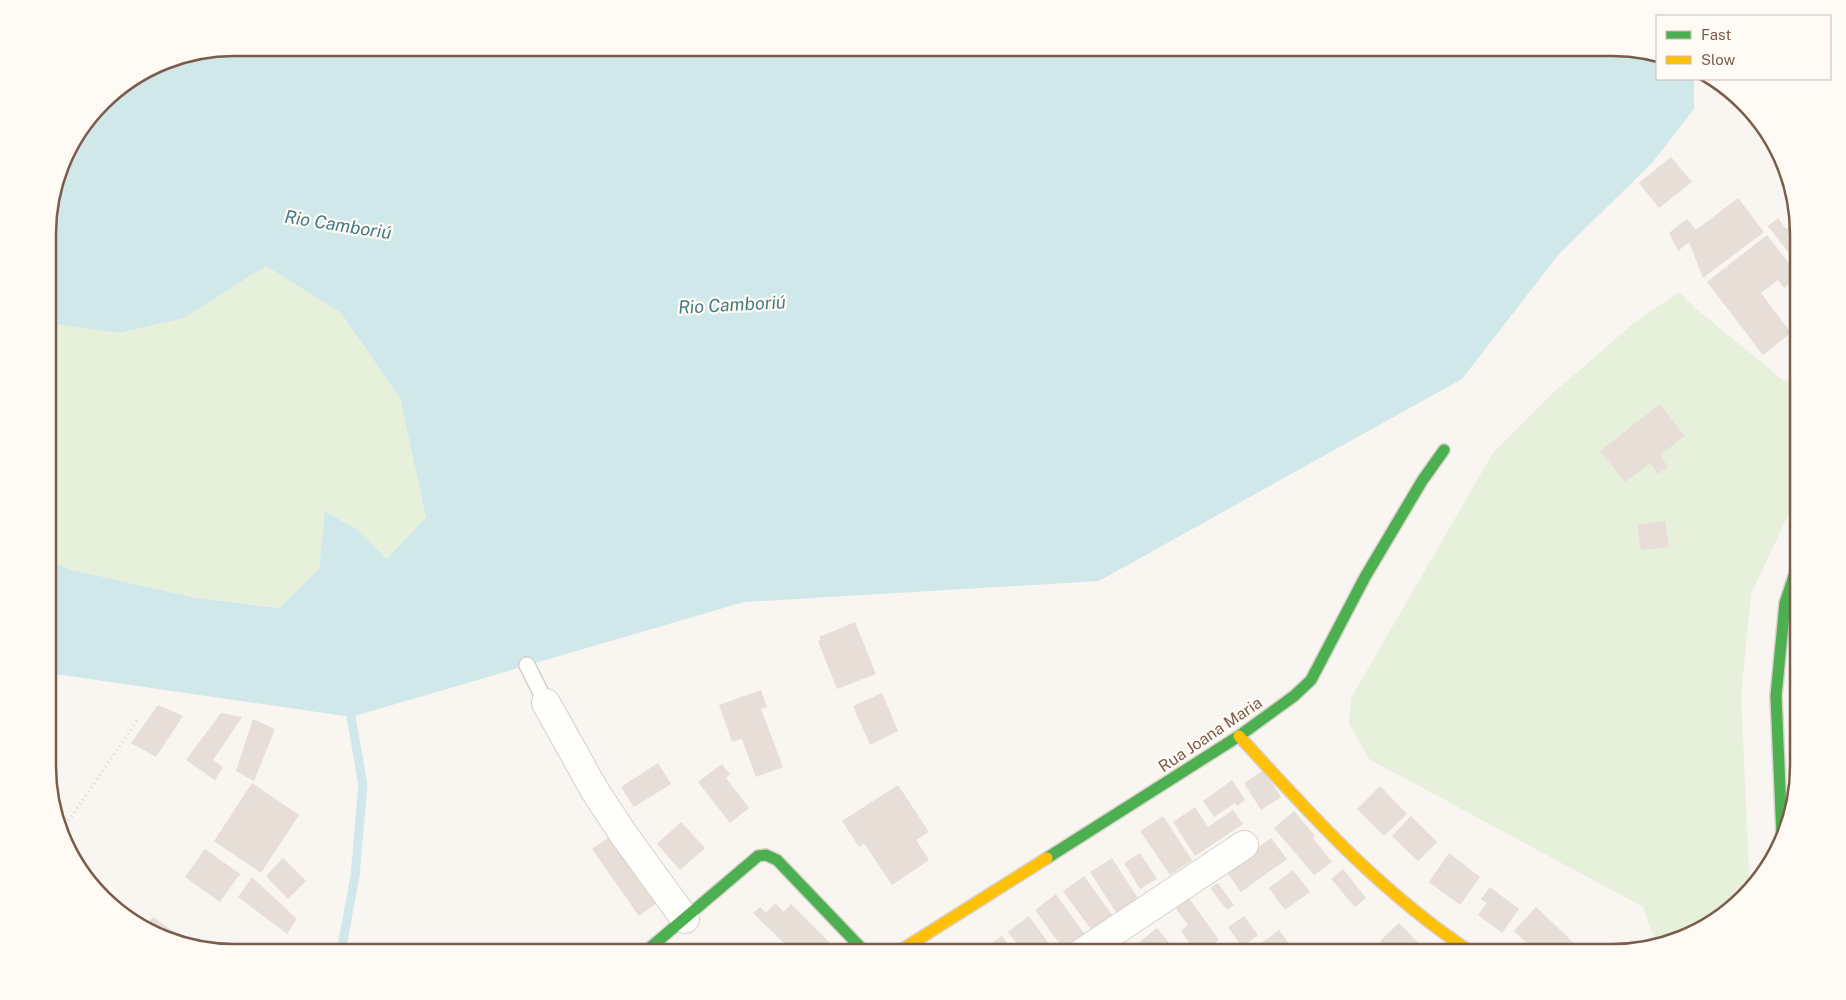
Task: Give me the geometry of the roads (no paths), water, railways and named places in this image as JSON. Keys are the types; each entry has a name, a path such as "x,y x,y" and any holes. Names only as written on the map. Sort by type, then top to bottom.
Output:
{"street":[{"name":"Rua Joana Maria","path":"911,944 1240,736 1294,696 1311,680 1365,577 1422,481 1444,450"},
{"path":"1781,819 1776,696 1785,603 1790,588"},
{"path":"546,703 596,791 624,835 685,919"},
{"path":"1240,736 1332,837 1373,876 1458,944"},
{"path":"1096,944 1244,845"},
{"path":"655,944 758,856 766,856 777,860 857,944"}],"lane":[{"path":"527,666 546,703"}],"water":[{"name":"Rio Camboriú","path":"234,56 1612,56 1656,62 1656,80 1694,80 1694,109 1652,163 1559,254 1462,379 1099,581 744,602 351,717 56,674 56,564 72,570 196,598 280,608 319,569 325,511 356,529 387,559 426,517 400,398 341,313 266,266 184,318 119,333 57,324 57,222 62,188 70,166 86,135 117,100 135,86 166,70 188,62 211,58"}],"waterway":[{"path":"342,944 355,876 363,785 351,717 355,706"}]}
